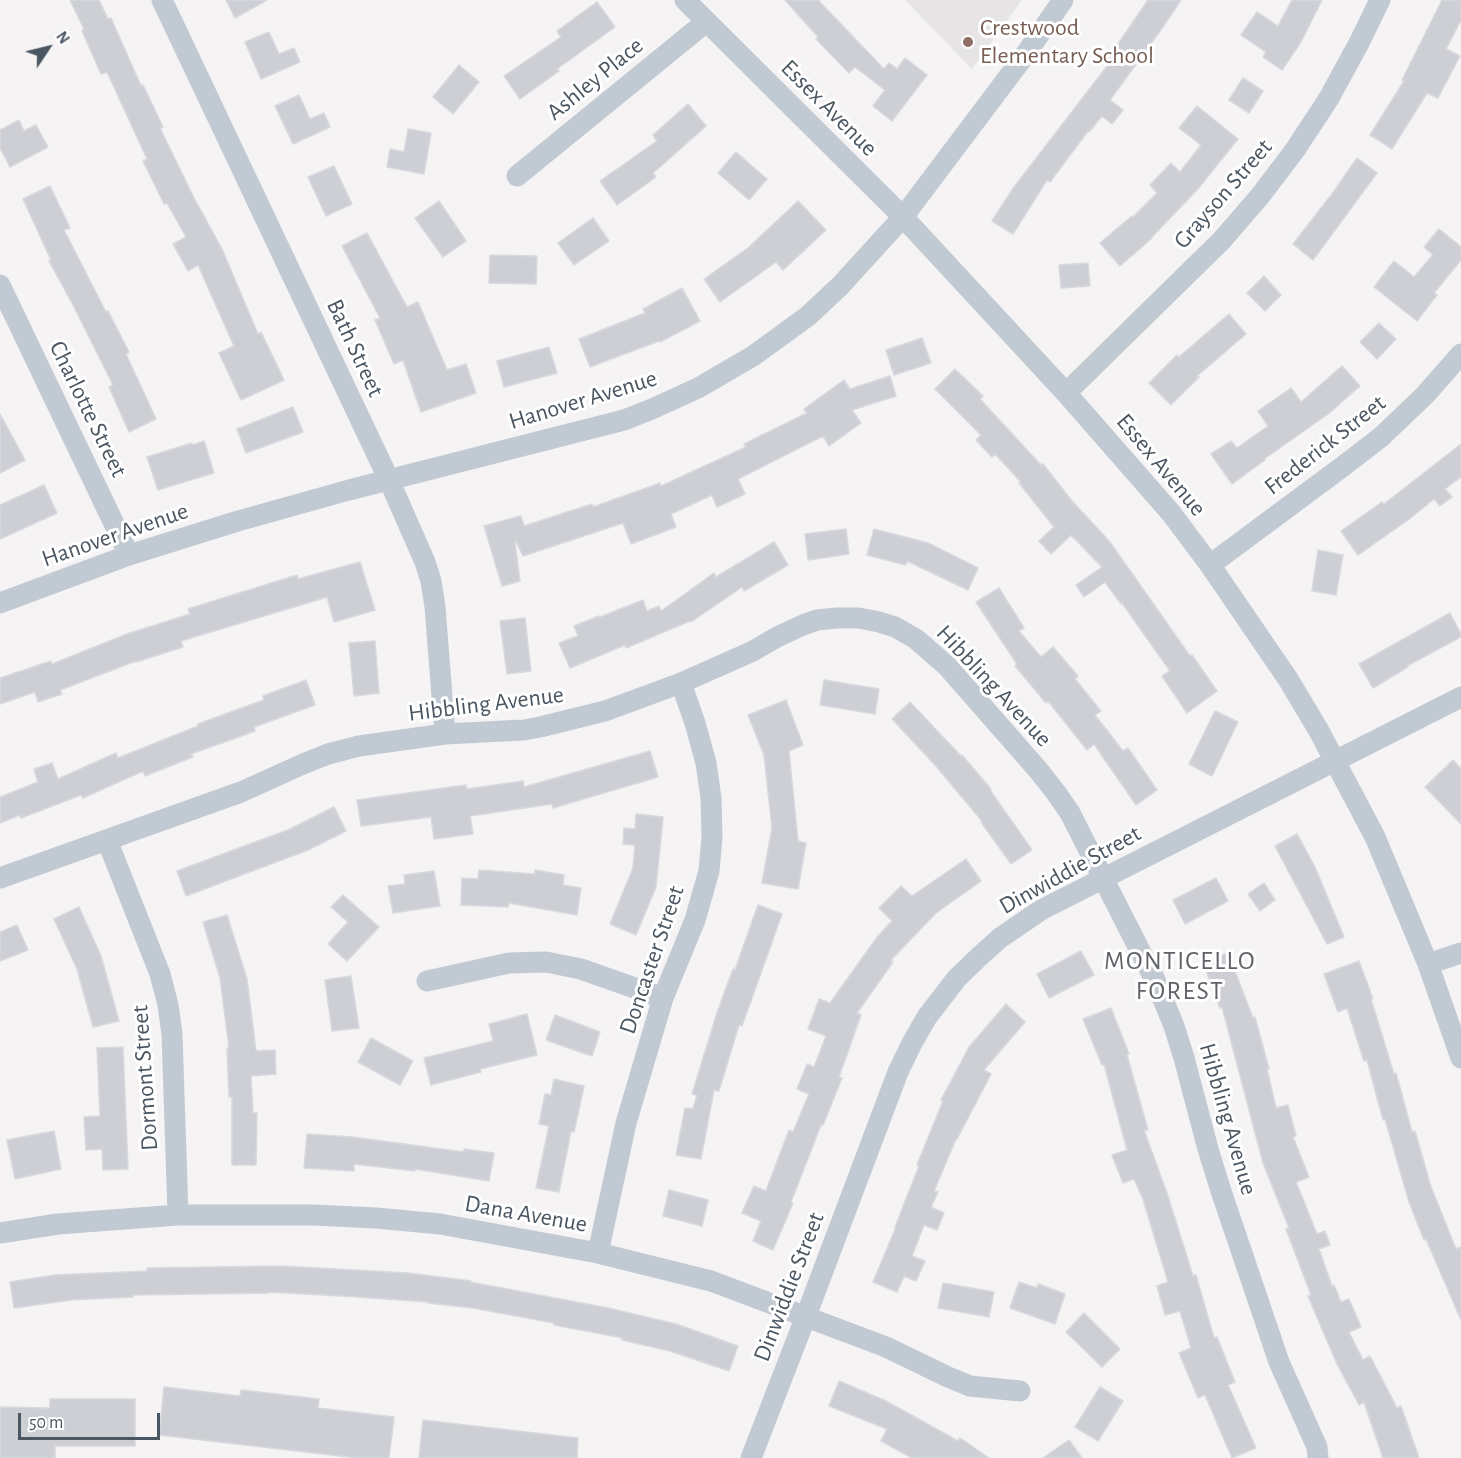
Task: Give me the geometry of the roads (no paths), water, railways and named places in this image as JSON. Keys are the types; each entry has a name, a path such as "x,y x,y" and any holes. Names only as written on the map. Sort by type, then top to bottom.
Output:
{"street":[{"name":"Bath Street","path":"162,0 415,535 431,581 435,607 445,734"},
{"name":"Essex Avenue","path":"685,0 903,217 1066,393 1171,513 1210,565 1288,679 1319,731 1375,837 1428,964 1461,1058"},
{"name":"Hanover Avenue","path":"0,603 129,555 238,521 624,420 652,410 698,388 753,356 808,316 840,286 903,217 1025,55 1063,0"},
{"name":"Grayson Street","path":"1066,393 1222,240 1260,196 1295,150 1329,98 1380,0"},
{"name":"Ashley Place","path":"518,176 706,22"},
{"name":"Charlotte Street","path":"0,285 129,555"},
{"name":"Frederick Street","path":"1210,565 1381,437 1425,395 1461,354"},
{"name":"Hibbling Avenue","path":"0,878 241,792 328,754 359,746 445,734 524,730 605,711 681,683 817,620 858,618 895,627 916,639 947,666 1039,771 1070,813 1155,980 1174,1026 1221,1191 1279,1362 1317,1447 1318,1458"},
{"name":"Doncaster Street","path":"598,1253 626,1123 663,998 695,920 709,871 712,837 711,798 706,763 681,683"},
{"name":"Dinwiddie Street","path":"751,1458 898,1072 927,1017 957,978 1000,938 1041,910 1461,697"},
{"name":"Dormont Street","path":"107,840 160,974 168,1005 172,1034 178,1215"},
{"path":"1428,964 1461,953"},
{"path":"427,981 509,963 546,962 581,969 663,998"},
{"name":"Dana Avenue","path":"0,1233 58,1224 178,1215 313,1215 440,1224 598,1253 711,1281 886,1347 970,1386 1020,1391"}],"place":[{"name":"Crestwood Elementary School","path":"968,42"}],"district":[{"name":"MONTICELLO FOREST","path":"1180,976"}]}
